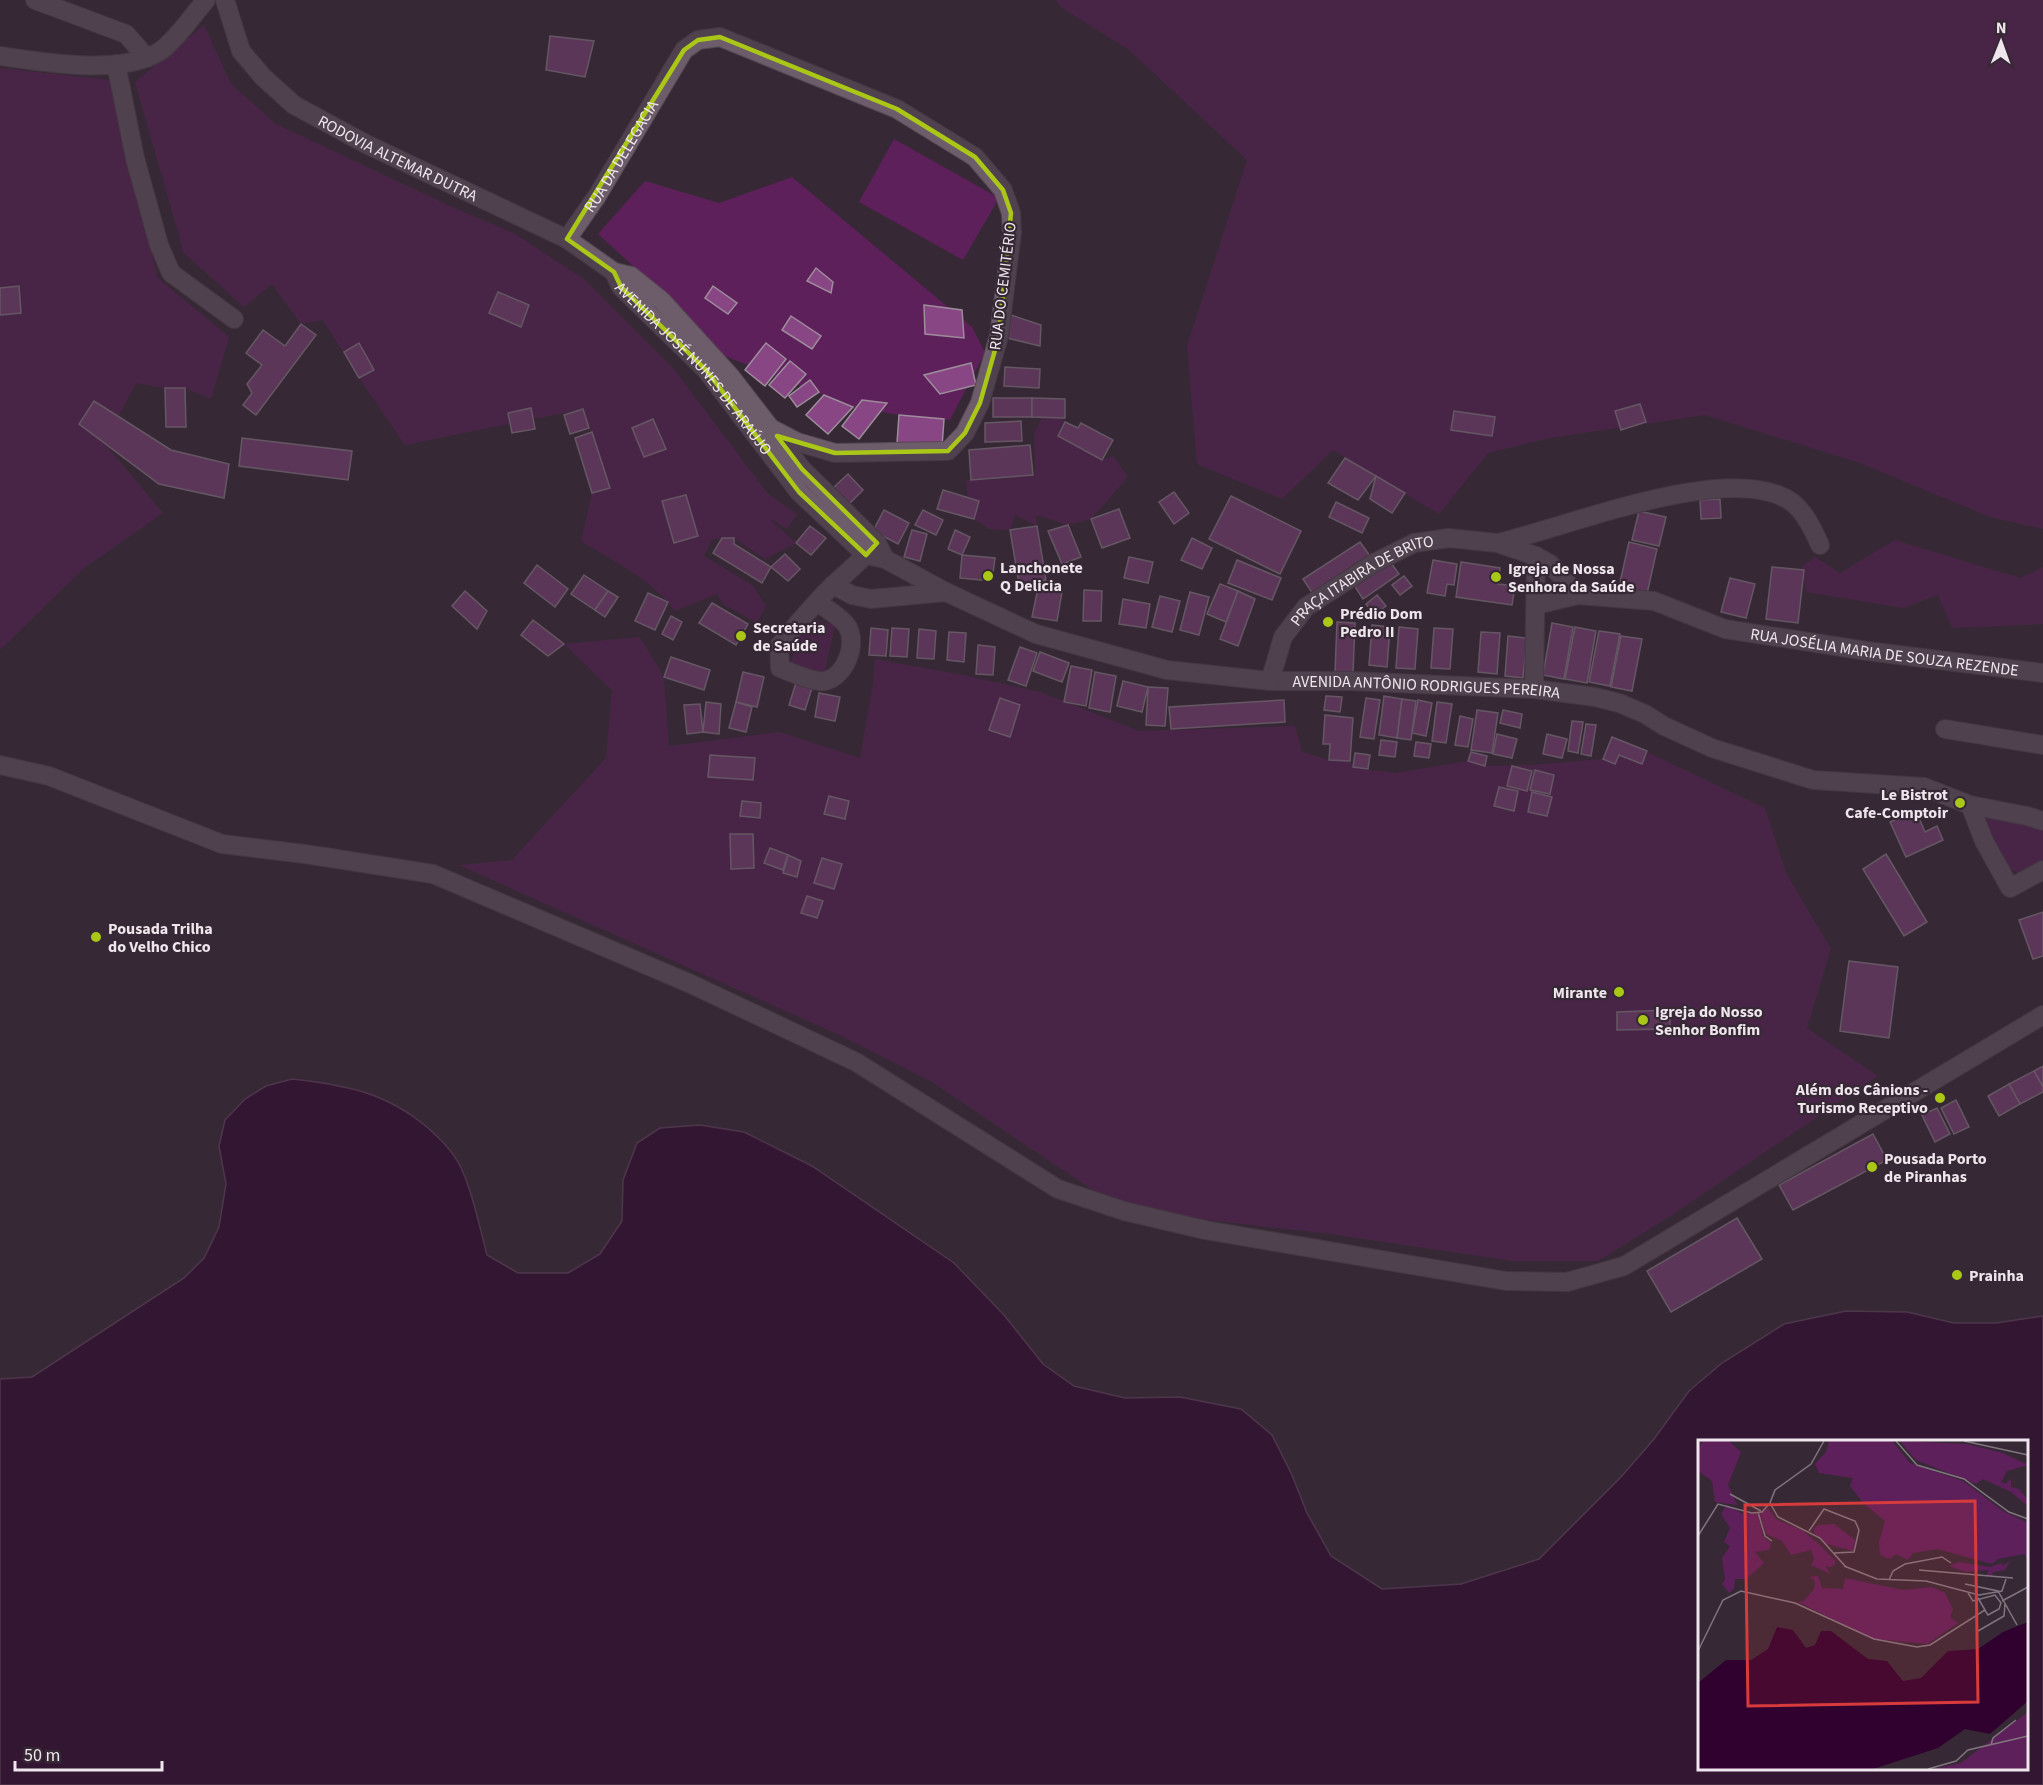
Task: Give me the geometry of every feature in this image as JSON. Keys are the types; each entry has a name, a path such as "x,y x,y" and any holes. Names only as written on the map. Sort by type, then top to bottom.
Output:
{"street":[{"path":"35,0 126,34 147,58"},
{"path":"0,56 61,65 116,64 147,58 164,48 206,0"},
{"name":"RODOVIA ALTEMAR DUTRA","path":"225,0 241,51 263,78 294,105 366,144 567,239 614,272"},
{"name":"RUA DA DELEGACIA","path":"567,239 597,196 684,50 698,40 720,37 897,109 975,157 1004,190 1011,213"},
{"path":"116,64 135,158 159,245 171,273 234,320"},
{"name":"RUA DO CEMITÉRIO","path":"770,428 797,442 835,453 948,451 965,433 980,403 999,336 1012,233 1011,213"},
{"name":"AVENIDA JOSÉ NUNES DE ARAÚJO","path":"614,272 631,276 675,314 731,378 802,469 876,552"},
{"name":"AVENIDA JOSÉ NUNES DE ARAÚJO","path":"614,272 621,287 706,370 800,492 876,552"},
{"path":"1497,543 1652,499 1691,492 1746,488 1780,495 1793,503 1803,513 1820,545"},
{"name":"PRAÇA ITABIRA DE BRITO","path":"1270,681 1283,637 1306,607 1374,563 1414,543 1449,538 1497,543"},
{"path":"1497,543 1536,556 1550,564 1578,594"},
{"path":"818,602 846,625 851,636 852,648 840,670 827,680 819,681 780,668 779,646 800,619 833,585 876,552"},
{"name":"AVENIDA ANTÔNIO RODRIGUES PEREIRA","path":"876,552 946,592 1036,634 1167,670 1270,681 1350,681 1534,688 1595,697 1645,714 1664,726 1712,748 1813,780 1924,787 1970,805 2043,821"},
{"path":"1534,688 1536,556"},
{"path":"833,585 852,595 871,599 946,592"},
{"name":"RUA JOSÉLIA MARIA DE SOUZA REZENDE","path":"1536,605 1578,594 1654,601 1725,629 2043,674"},
{"path":"1945,729 2043,745"},
{"path":"0,765 49,776 222,843 433,874 691,984 856,1062 1058,1189 1124,1211 1205,1230 1506,1281 1567,1281 1624,1266 2043,1015"},
{"path":"1970,805 1984,841 2010,888 2043,870"}],"highlighted area":[{"path":"720,37 897,109 975,157 1003,190 1011,213 999,336 980,403 965,433 948,451 835,453 777,436 802,469 877,543 866,555 799,492 706,370 621,287 614,272 567,239 684,50 698,40"}],"shaded area":[{"path":"1056,0 2043,0 2043,529 1990,517 1860,463 1705,415 1550,438 1488,453 1439,514 1333,450 1282,499 1197,464 1187,346 1247,160 1128,49 1062,8"},
{"path":"204,25 231,84 276,124 515,234 584,279 673,368 768,494 797,514 787,529 766,516 796,543 765,559 734,538 712,539 704,556 753,586 766,606 757,623 723,604 717,594 675,611 656,590 644,581 581,541 592,493 610,487 583,409 405,445 323,320 301,324 272,284 244,307 184,253 135,82"},
{"path":"0,68 119,81 140,204 158,278 229,337 211,399 185,388 165,388 136,383 118,417 93,401 83,418 163,513 84,568 0,650"},
{"path":"894,139 999,198 963,260 859,202"},
{"path":"792,177 972,327 985,353 950,420 899,415 853,407 720,354 598,234 645,181 719,203"},
{"path":"1042,418 1065,418 1058,436 1102,460 1113,456 1128,477 1091,519 1068,525 1036,515 1037,526 1015,515 1010,530 989,529 974,519 979,501 968,498 966,480 1004,479 1035,474 1034,434"},
{"path":"1895,540 2020,578 2043,567 2043,624 1952,628 1938,595 1903,608 1806,592 1802,566 1815,557 1840,573"},
{"path":"805,619 835,625 824,675 790,666"},
{"path":"640,637 664,677 669,746 779,732 860,758 875,659 1040,692 1139,731 1295,726 1302,752 1329,760 1350,761 1353,768 1396,773 1468,761 1485,766 1603,759 1615,764 1619,755 1641,764 1649,753 1765,808 1786,873 1831,949 1807,1028 1878,1076 1669,1217 1598,1261 1513,1261 1323,1233 1124,1211 932,1082 842,1036 459,865 512,860 606,758 612,690 564,644"},
{"path":"1987,818 2043,827 2043,861 2033,870 2018,872 2008,868 1989,834"},
{"path":"292,1079 330,1084 364,1092 412,1116 441,1140 458,1162 471,1195 487,1255 518,1273 568,1273 600,1254 622,1221 623,1180 637,1143 660,1128 700,1125 744,1132 812,1166 954,1263 1004,1315 1043,1364 1074,1386 1125,1398 1180,1397 1241,1409 1272,1435 1292,1475 1307,1513 1331,1556 1382,1589 1461,1584 1539,1559 1621,1477 1654,1439 1689,1391 1722,1363 1784,1324 1846,1311 1907,1312 1954,1323 1996,1323 2043,1316 2043,1785 0,1785 0,1379 32,1377 184,1278 204,1258 219,1227 226,1184 219,1146 225,1120 245,1099 266,1086"}],"building":[{"path":"550,36 594,41 585,77 546,70"},
{"path":"816,268 833,282 831,293 807,281"},
{"path":"19,286 21,313 0,315 0,288"},
{"path":"713,286 737,303 728,314 705,298"},
{"path":"498,292 529,305 521,327 489,313"},
{"path":"924,305 962,310 964,338 925,334"},
{"path":"1008,314 1041,325 1040,346 999,336"},
{"path":"791,316 821,336 812,349 782,330"},
{"path":"301,324 316,335 256,415 243,405 252,393 247,384 262,365 246,353 263,330 285,346"},
{"path":"359,343 374,370 359,378 344,352"},
{"path":"766,343 786,359 765,386 745,370"},
{"path":"790,361 806,374 785,398 769,385"},
{"path":"971,363 976,385 940,394 924,375"},
{"path":"1005,367 1040,369 1039,388 1004,386"},
{"path":"810,380 819,392 797,407 789,396"},
{"path":"165,388 185,388 186,427 166,427"},
{"path":"824,395 853,407 828,434 806,415"},
{"path":"993,398 1032,398 1032,417 993,417"},
{"path":"1032,398 1065,399 1065,418 1032,417"},
{"path":"862,400 887,403 859,439 842,426"},
{"path":"94,401 171,450 229,464 224,498 159,484 79,424"},
{"path":"1640,404 1646,422 1621,430 1615,411"},
{"path":"531,408 535,429 512,433 508,413"},
{"path":"583,409 589,428 570,434 564,415"},
{"path":"1454,411 1495,417 1492,436 1451,430"},
{"path":"899,415 944,419 942,447 897,443"},
{"path":"653,419 666,449 644,457 632,428"},
{"path":"1021,421 1022,441 985,442 985,423"},
{"path":"1065,422 1078,428 1081,423 1113,440 1102,460 1058,436"},
{"path":"592,432 610,488 592,493 575,438"},
{"path":"242,438 352,451 348,480 239,466"},
{"path":"1030,445 1033,475 971,480 969,450"},
{"path":"1345,458 1376,476 1358,500 1328,483"},
{"path":"848,474 863,490 849,504 833,488"},
{"path":"1376,476 1405,493 1392,513 1370,499"},
{"path":"943,490 979,501 974,519 937,509"},
{"path":"1174,492 1189,513 1174,524 1159,502"},
{"path":"686,495 698,536 674,543 662,501"},
{"path":"1231,496 1301,531 1280,574 1209,539"},
{"path":"1720,499 1721,518 1701,519 1700,500"},
{"path":"1336,502 1369,518 1362,533 1329,517"},
{"path":"1119,509 1130,538 1102,548 1091,519"},
{"path":"884,510 909,523 898,544 873,531"},
{"path":"923,510 943,520 936,535 915,525"},
{"path":"1639,511 1666,517 1659,546 1632,540"},
{"path":"1068,525 1081,557 1062,564 1048,531"},
{"path":"810,526 826,538 811,555 796,543"},
{"path":"1037,526 1046,580 1019,584 1010,530"},
{"path":"912,530 927,534 920,561 904,557"},
{"path":"955,530 970,537 962,555 948,549"},
{"path":"722,538 734,538 734,544 771,567 762,583 713,553"},
{"path":"1192,538 1212,548 1202,569 1181,560"},
{"path":"1360,542 1370,556 1313,594 1303,579"},
{"path":"1629,542 1657,549 1647,594 1619,587"},
{"path":"785,554 800,569 788,581 771,567"},
{"path":"962,555 995,558 992,581 960,578"},
{"path":"1129,557 1153,562 1148,583 1124,578"},
{"path":"1237,560 1281,578 1272,600 1228,583"},
{"path":"1389,560 1399,574 1363,599 1354,585"},
{"path":"1433,560 1457,564 1454,585 1447,584 1445,596 1427,593"},
{"path":"1461,562 1500,568 1498,584 1515,586 1512,605 1456,597"},
{"path":"537,565 568,589 555,607 524,583"},
{"path":"1772,567 1804,570 1798,623 1766,619"},
{"path":"584,575 608,591 595,610 571,594"},
{"path":"1404,576 1412,586 1400,595 1392,585"},
{"path":"1730,578 1755,584 1746,618 1721,612"},
{"path":"1220,584 1238,591 1226,622 1207,614"},
{"path":"1038,588 1062,592 1057,621 1032,617"},
{"path":"1084,590 1102,591 1101,621 1083,621"},
{"path":"465,591 487,611 477,629 452,606"},
{"path":"608,591 618,597 605,617 595,610"},
{"path":"1238,591 1255,599 1238,646 1220,639"},
{"path":"1190,592 1209,597 1199,635 1180,630"},
{"path":"648,593 668,602 655,630 635,621"},
{"path":"1377,595 1386,606 1375,615 1366,604"},
{"path":"1160,596 1180,601 1172,632 1152,627"},
{"path":"1123,599 1150,604 1146,628 1119,624"},
{"path":"712,603 748,624 736,645 699,623"},
{"path":"671,616 682,622 673,640 662,634"},
{"path":"533,620 564,644 548,656 521,635"},
{"path":"1337,622 1355,623 1353,673 1335,672"},
{"path":"1552,623 1573,627 1564,679 1543,675"},
{"path":"1372,625 1390,627 1387,667 1369,665"},
{"path":"1399,627 1418,629 1415,669 1396,668"},
{"path":"1575,627 1596,631 1587,683 1565,679"},
{"path":"871,628 888,630 886,656 869,655"},
{"path":"892,628 909,629 907,657 890,656"},
{"path":"1434,628 1453,629 1450,669 1431,668"},
{"path":"919,629 936,631 934,659 917,658"},
{"path":"1599,631 1620,634 1610,686 1589,682"},
{"path":"949,632 966,633 964,662 947,660"},
{"path":"1481,632 1500,633 1497,674 1478,672"},
{"path":"1508,636 1527,638 1523,678 1505,676"},
{"path":"1621,636 1642,639 1632,691 1611,687"},
{"path":"978,645 995,647 993,675 976,674"},
{"path":"1020,647 1037,653 1026,686 1008,680"},
{"path":"1040,652 1069,663 1062,682 1033,671"},
{"path":"671,657 710,670 704,690 664,677"},
{"path":"1071,666 1092,670 1086,706 1064,702"},
{"path":"743,672 764,677 757,707 736,702"},
{"path":"1095,672 1116,676 1110,712 1089,708"},
{"path":"1123,681 1148,687 1142,712 1117,706"},
{"path":"796,683 812,688 805,710 789,705"},
{"path":"1148,687 1168,688 1165,726 1146,725"},
{"path":"819,693 840,697 835,721 815,717"},
{"path":"1326,696 1342,697 1340,712 1324,710"},
{"path":"1384,696 1402,699 1397,738 1379,735"},
{"path":"1000,698 1020,705 1010,737 989,730"},
{"path":"1366,698 1380,700 1374,739 1360,737"},
{"path":"1402,699 1416,701 1411,740 1397,738"},
{"path":"1284,700 1285,722 1171,729 1169,707"},
{"path":"1418,700 1432,703 1426,736 1412,733"},
{"path":"706,702 721,704 719,734 703,732"},
{"path":"736,702 752,707 746,732 729,728"},
{"path":"1437,702 1452,704 1446,743 1432,741"},
{"path":"700,704 703,732 687,734 684,705"},
{"path":"1477,710 1498,713 1492,753 1471,750"},
{"path":"1503,710 1522,714 1520,728 1500,723"},
{"path":"1325,715 1353,718 1350,761 1329,760 1330,744 1323,744"},
{"path":"1460,716 1473,719 1468,747 1455,745"},
{"path":"1572,721 1583,722 1578,753 1568,751"},
{"path":"1586,724 1596,725 1591,756 1581,754"},
{"path":"1497,734 1517,739 1512,758 1493,754"},
{"path":"1547,734 1567,739 1562,758 1543,754"},
{"path":"1612,737 1647,751 1642,764 1619,755 1615,764 1603,759"},
{"path":"1381,740 1397,742 1395,757 1379,755"},
{"path":"1416,742 1431,744 1429,758 1414,756"},
{"path":"1471,752 1487,756 1485,766 1468,761"},
{"path":"1355,753 1370,755 1368,769 1353,767"},
{"path":"710,755 755,758 753,780 708,777"},
{"path":"1512,766 1532,771 1527,791 1507,786"},
{"path":"1535,770 1554,775 1550,794 1530,790"},
{"path":"1499,787 1518,791 1514,811 1494,806"},
{"path":"1532,792 1552,797 1547,816 1528,812"},
{"path":"829,796 849,801 845,819 824,814"},
{"path":"742,801 761,803 760,818 740,816"},
{"path":"1916,811 1925,832 1937,826 1943,840 1906,857 1890,822"},
{"path":"730,834 753,834 754,868 731,869"},
{"path":"770,848 788,855 783,870 764,863"},
{"path":"1886,854 1927,922 1904,936 1863,869"},
{"path":"788,855 801,861 797,877 783,873"},
{"path":"822,858 842,864 834,889 814,883"},
{"path":"807,896 823,901 817,918 801,913"},
{"path":"2043,912 2043,956 2033,959 2019,920"},
{"path":"1849,961 1898,967 1889,1038 1840,1031"},
{"name":"Igreja do Nosso Senhor Bonfim","path":"1670,1010 1670,1029 1617,1030 1617,1012"},
{"path":"2043,1066 2043,1087 2034,1071"},
{"path":"2034,1071 2043,1087 2043,1092 2020,1104 2009,1084"},
{"path":"2009,1084 2020,1104 1999,1116 1988,1096"},
{"path":"1956,1100 1969,1127 1954,1134 1941,1108"},
{"path":"1937,1108 1950,1134 1935,1142 1922,1115"},
{"path":"1873,1134 1887,1160 1793,1210 1779,1185"},
{"path":"1737,1218 1762,1259 1671,1312 1647,1271"}],"place":[{"name":"Lanchonete Q Delicia","path":"988,576"},
{"name":"Igreja de Nossa Senhora da Saúde","path":"1496,577"},
{"name":"Prédio Dom Pedro II","path":"1328,622"},
{"name":"Secretaria de Saúde","path":"741,636"},
{"name":"Le Bistrot Cafe-Comptoir","path":"1960,803"},
{"name":"Pousada Trilha do Velho Chico","path":"96,937"},
{"name":"Mirante","path":"1619,992"},
{"name":"Igreja do Nosso Senhor Bonfim","path":"1643,1020"},
{"name":"Além dos Cânions - Turismo Receptivo","path":"1940,1098"},
{"name":"Pousada Porto de Piranhas","path":"1872,1167"},
{"name":"Prainha","path":"1957,1275"}]}
